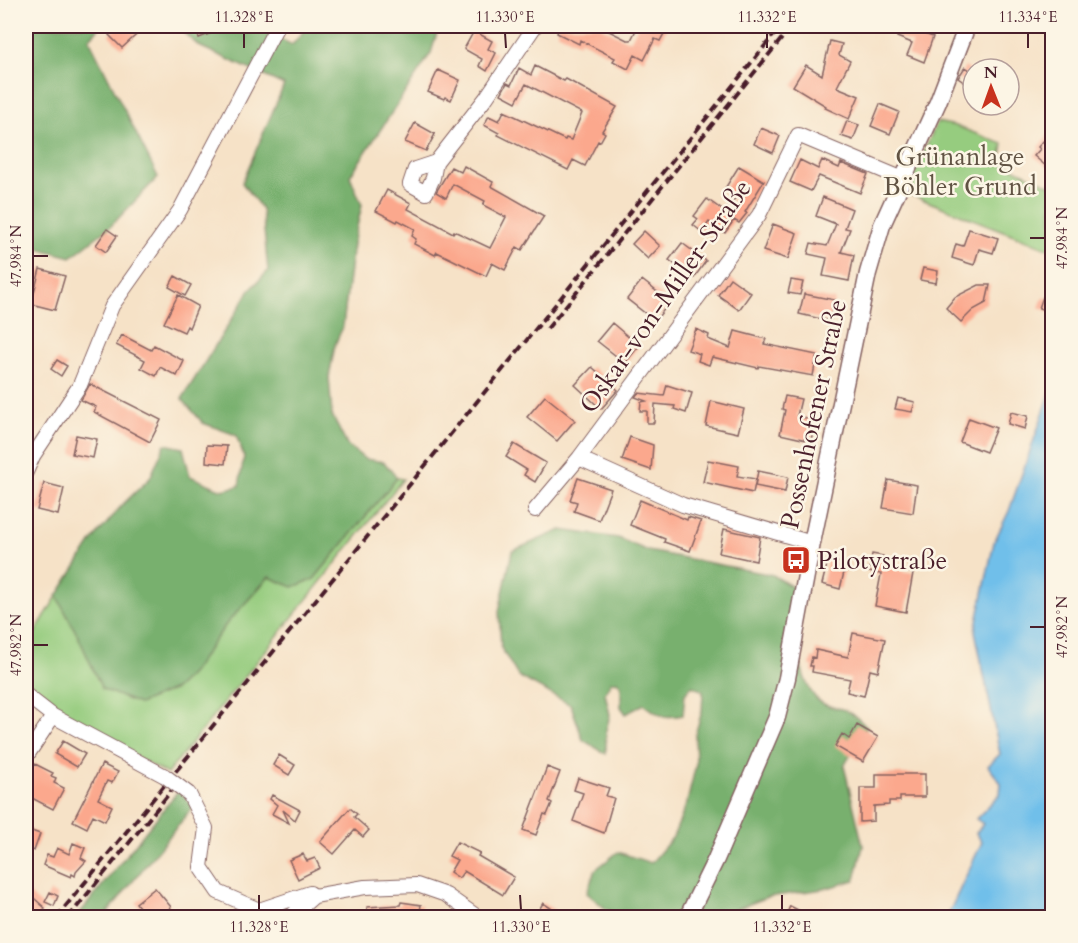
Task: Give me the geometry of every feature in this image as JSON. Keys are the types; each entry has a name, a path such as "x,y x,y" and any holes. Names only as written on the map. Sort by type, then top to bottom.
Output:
{"main road":[{"name":"Possenhofener Straße","path":"687,918 716,859 777,717 787,678 812,543 868,273 882,225 938,102 966,26"}],"street":[{"path":"26,472 33,456 80,385 112,306 180,210 278,26"},
{"path":"436,162 486,98 535,26"},
{"name":"Oskar-von-Miller-Straße","path":"535,510 579,458 759,215 798,135 903,179"},
{"path":"579,458 683,505 812,543"},
{"path":"26,695 53,716 165,776 189,794 206,828 201,867 218,892 259,910 310,893 314,896"},
{"path":"26,757 53,716"},
{"path":"289,918 314,896 364,887 417,885 446,895 479,918"}],"green space":[{"path":"26,26 101,26 89,39 158,177 111,226 71,257 29,246 26,249"},
{"path":"176,26 255,26 292,45 308,26 437,26 437,33 431,53 350,176 362,205 353,244 343,326 335,345 329,377 332,415 347,445 365,459 384,462 397,478 314,579 293,587 269,577 227,623 191,674 175,689 139,704 102,689 57,596 93,540 122,505 150,478 165,444 183,448 190,476 222,490 239,486 244,456 236,435 203,423 182,399 250,290 268,271 262,209 242,183 284,85 199,46"},
{"name":"Grünanlage Böhler Grund","path":"937,122 956,126 1003,144 1000,162 1052,186 1052,250 906,193"},
{"path":"397,478 403,479 167,774 56,713 26,690 26,647 57,596 102,689 139,704 175,689 191,674 227,623 269,577 293,587 314,579"},
{"path":"561,530 618,538 648,551 773,575 794,588 794,616 801,667 813,695 828,706 849,712 867,727 844,766 863,846 855,880 824,889 768,897 715,917 622,917 606,909 587,893 595,870 618,852 651,863 673,837 687,803 696,764 695,735 702,711 703,691 692,686 685,694 683,715 662,716 644,704 626,714 621,707 621,686 617,681 611,682 605,693 610,715 606,730 606,754 583,740 571,705 518,676 501,648 499,611 512,551"},
{"path":"179,790 193,807 104,917 76,918"}],"water":[{"path":"1052,388 1052,917 947,917 982,842 976,833 983,824 976,819 1000,794 1001,783 988,766 1000,754 975,631 994,542 1009,511"}],"building":[{"path":"120,26 146,26 122,48 109,35"},
{"path":"193,26 229,26 199,38"},
{"path":"559,26 599,26 631,40 638,26 668,26 660,41 655,39 644,60 635,55 628,69 613,61 615,58 580,40 579,44 557,33"},
{"path":"901,26 933,37 924,62 907,55 912,43 897,37"},
{"path":"474,31 492,41 488,49 496,53 487,71 479,66 482,59 464,49"},
{"path":"830,41 842,44 839,55 850,61 837,87 859,96 849,119 825,108 826,106 793,86 806,65 822,75"},
{"path":"535,66 564,81 566,79 617,107 602,131 605,133 600,142 598,141 585,166 573,160 568,170 498,135 499,133 484,125 489,116 499,121 504,111 565,140 566,138 571,140 582,113 526,84 516,102 501,94 507,83 511,85 519,68 531,75"},
{"path":"438,70 460,80 451,100 428,92"},
{"path":"880,104 899,112 890,134 871,126"},
{"path":"847,121 859,125 853,140 841,136"},
{"path":"415,123 435,134 426,151 405,142"},
{"path":"761,128 780,136 773,153 754,144"},
{"path":"1053,130 1053,172 1034,156 1040,149 1038,147"},
{"path":"800,160 818,169 822,160 839,168 841,163 868,174 860,193 819,176 811,191 790,182"},
{"path":"464,166 493,182 491,186 544,216 522,250 517,247 505,270 492,263 486,276 437,252 435,255 414,244 416,239 412,236 415,229 376,211 387,190 411,203 408,209 453,233 454,231 490,248 506,217 483,205 485,201 453,184 446,198 436,192 451,167 461,172"},
{"path":"739,166 764,181 745,212 747,213 739,223 734,220 725,233 709,222 702,232 693,225 698,219 694,216 707,199 725,212 736,197 724,190"},
{"path":"823,197 852,209 845,228 850,229 841,252 854,255 849,281 823,276 827,258 808,254 811,243 827,246 836,224 816,216"},
{"path":"773,224 797,233 788,259 763,251"},
{"path":"107,229 117,236 106,252 96,245"},
{"path":"969,229 998,238 993,253 979,249 974,265 952,258 956,244 963,246"},
{"path":"644,231 660,246 648,259 632,244"},
{"path":"682,243 706,261 694,278 669,260"},
{"path":"923,268 938,271 936,283 920,280"},
{"path":"40,269 65,276 55,310 31,304"},
{"path":"175,276 191,285 185,296 169,287"},
{"path":"730,278 751,293 739,310 718,295"},
{"path":"642,280 670,302 655,321 627,299"},
{"path":"791,280 803,282 800,295 788,293"},
{"path":"979,285 990,285 986,303 973,310 961,322 946,308 955,297"},
{"path":"804,294 835,300 830,321 799,314"},
{"path":"178,295 198,306 189,328 187,326 184,332 164,323"},
{"path":"1043,297 1053,300 1053,313 1039,308"},
{"path":"612,323 639,346 625,363 597,341"},
{"path":"696,329 709,335 708,339 730,348 735,331 766,339 764,344 817,355 813,376 759,366 758,368 712,357 709,365 698,361 700,354 688,350"},
{"path":"122,335 151,350 154,345 184,361 177,376 160,367 156,376 141,368 145,360 116,345"},
{"path":"57,360 67,366 61,376 51,369"},
{"path":"592,367 618,390 601,409 575,385"},
{"path":"90,384 161,420 150,442 94,412 96,407 81,400"},
{"path":"667,385 692,393 686,413 674,409 675,406 655,404 654,423 647,423 647,411 640,411 641,402 646,401 635,397 638,393 664,396"},
{"path":"545,396 575,420 557,441 527,417"},
{"path":"785,396 801,399 797,416 815,420 811,441 780,434 785,410 782,409"},
{"path":"898,398 915,402 912,412 895,409"},
{"path":"711,401 744,409 738,433 706,426"},
{"path":"1011,412 1028,416 1025,429 1008,424"},
{"path":"969,418 996,428 986,452 960,442"},
{"path":"76,435 97,439 93,458 72,454"},
{"path":"630,437 653,445 651,470 622,460"},
{"path":"514,444 546,463 535,482 524,475 527,470 506,457"},
{"path":"207,445 227,446 225,464 206,462"},
{"path":"708,460 739,466 737,476 756,479 753,493 703,482"},
{"path":"758,471 788,477 785,492 755,486"},
{"path":"578,478 611,489 599,520 574,511 577,502 570,500"},
{"path":"888,480 917,485 913,513 883,508"},
{"path":"44,483 64,488 58,515 37,510"},
{"path":"640,500 687,520 688,517 701,521 690,551 664,542 665,539 630,525"},
{"path":"724,529 760,537 756,561 719,553"},
{"path":"872,554 883,556 882,560 892,562 891,568 913,573 906,612 875,606 881,574 869,572"},
{"path":"828,560 846,564 840,589 822,584"},
{"path":"853,633 885,639 878,672 870,670 864,696 847,692 850,679 812,672 813,666 810,666 812,657 815,658 816,650 848,657"},
{"path":"857,725 878,737 863,762 835,746 842,734 849,739"},
{"path":"63,741 85,754 77,767 55,754"},
{"path":"279,755 295,765 289,775 273,765"},
{"path":"35,764 53,773 51,776 56,778 54,783 64,788 53,809 32,798 26,810 26,787 29,780 26,779"},
{"path":"102,764 118,772 112,783 107,781 98,799 112,806 105,821 93,815 87,828 73,821"},
{"path":"547,767 560,772 549,801 552,803 547,815 544,814 536,835 523,830"},
{"path":"876,774 925,774 925,797 900,797 900,801 889,801 889,805 874,806 874,821 860,822 860,788 876,788"},
{"path":"578,778 609,788 606,796 614,798 604,833 573,821 583,793 574,790"},
{"path":"272,795 300,810 295,820 283,810 289,823 272,814 277,805 270,799"},
{"path":"350,808 357,814 354,817 369,830 363,837 355,830 334,854 320,842"},
{"path":"26,829 40,834 34,851 26,848"},
{"path":"457,842 480,853 478,856 514,877 503,895 464,871 459,878 450,872 457,860 449,856"},
{"path":"73,843 85,848 81,858 86,861 75,876 72,874 71,877 43,865 47,855 53,857 57,848 69,854"},
{"path":"303,854 307,861 315,858 320,868 298,879 289,860"},
{"path":"155,888 171,907 158,918 147,918 136,903"},
{"path":"26,891 45,908 37,918 31,918 26,913"},
{"path":"50,892 58,896 54,906 45,902"},
{"path":"401,902 421,905 419,918 368,918 367,907 400,905"},
{"path":"543,903 566,918 534,918"},
{"path":"790,906 814,918 785,918"}],"railway":[{"path":"56,918 781,26"},
{"path":"547,329 792,26"},
{"path":"68,918 176,785"}],"place":[{"name":"Pilotystraße","path":"796,560"}]}
